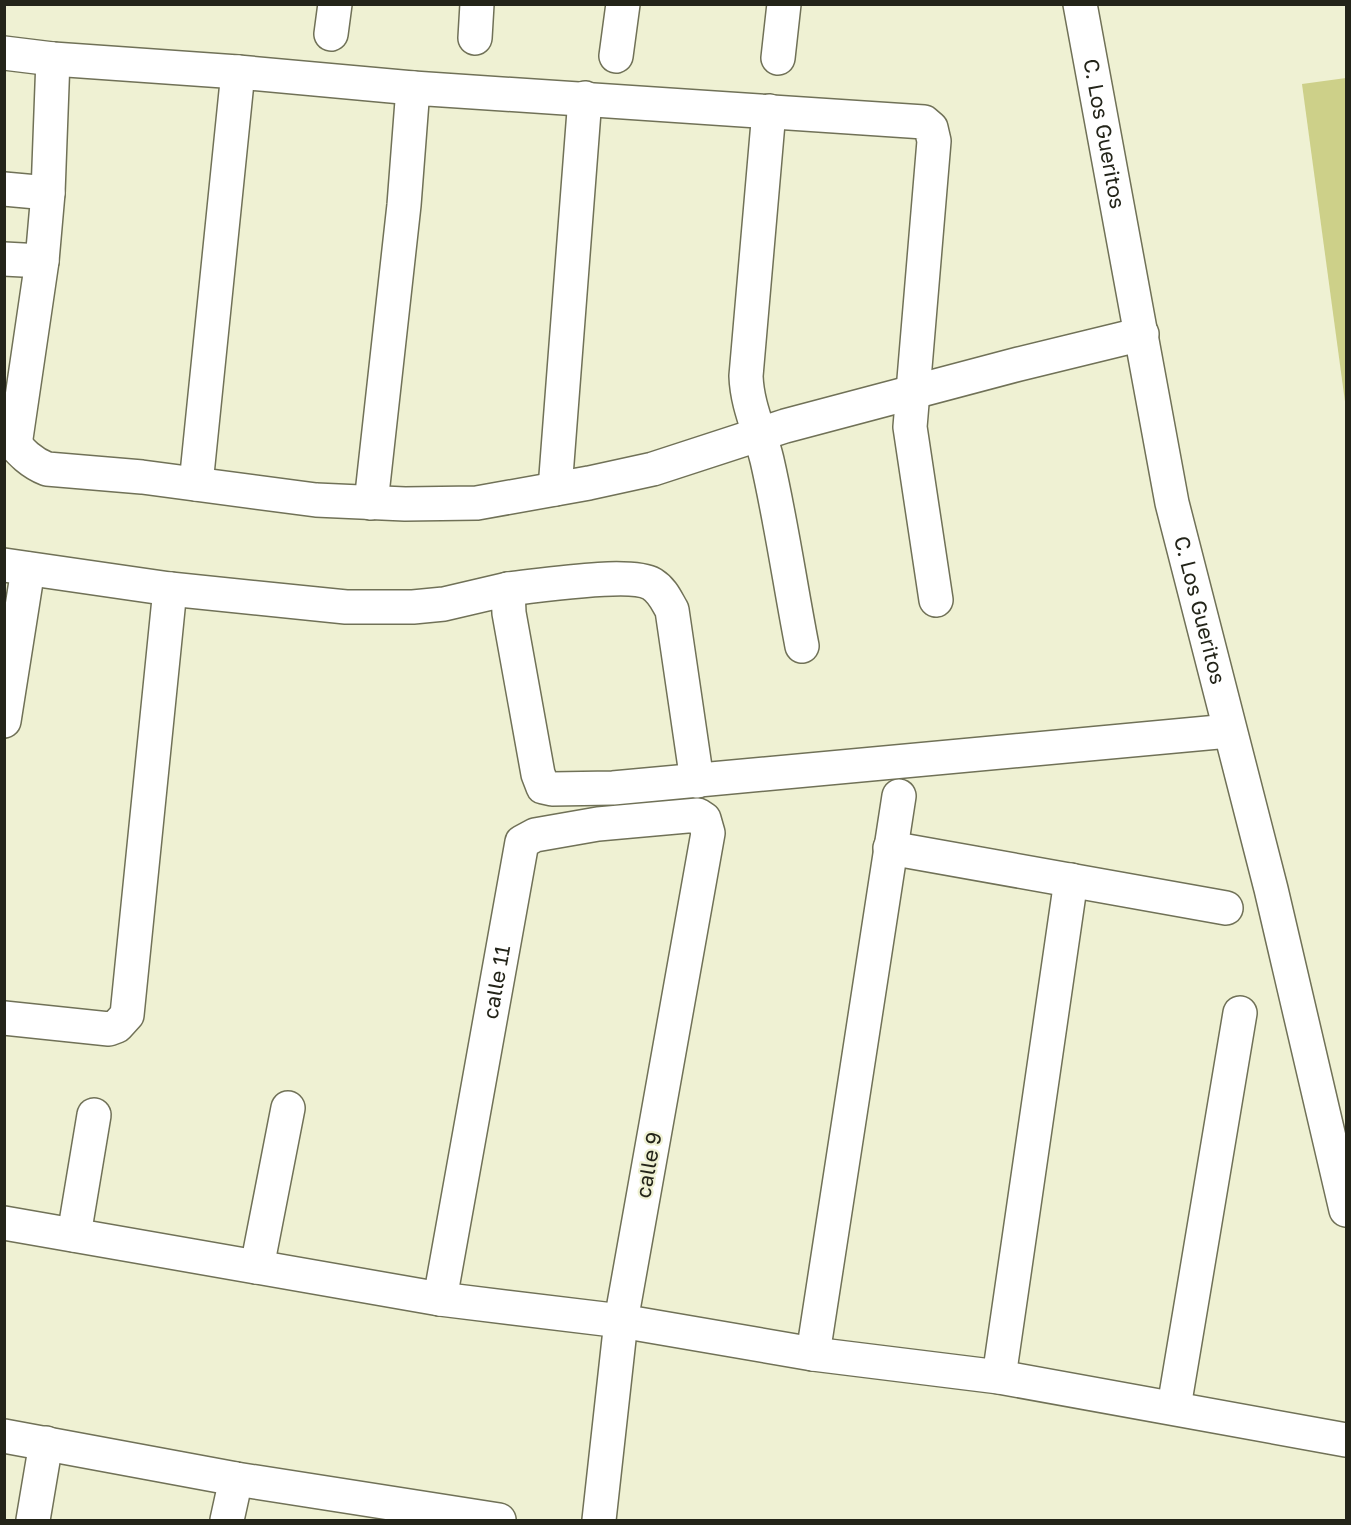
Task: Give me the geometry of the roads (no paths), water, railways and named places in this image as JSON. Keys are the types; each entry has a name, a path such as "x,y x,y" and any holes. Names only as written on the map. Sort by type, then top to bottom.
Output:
{"street":[{"path":"475,38 477,4"},
{"path":"616,56 623,4"},
{"path":"778,58 784,4"},
{"name":"C. Los Gueritos","path":"1080,4 1172,503 1271,889 1347,1210"},
{"path":"4,53 53,59 238,72 413,88 924,122 931,128 934,141 910,427 936,600"},
{"path":"53,59 48,193 42,261 10,439 34,464 46,469 142,477 316,500 371,503 477,503 653,469 760,435 912,393 1142,334"},
{"path":"196,484 238,72"},
{"path":"371,503 404,206 413,88"},
{"path":"555,489 585,98"},
{"path":"769,111 746,376 749,405 767,459 802,646"},
{"path":"4,189 48,193"},
{"path":"4,259 42,261"},
{"path":"4,721 16,567 170,588 382,609 444,604 508,589 616,578 650,583 662,591 672,610 697,781"},
{"path":"4,1018 109,1029 117,1026 127,1015 170,588"},
{"path":"508,589 511,624 538,774 543,787 552,789 613,788 697,781 1230,731"},
{"path":"813,1354 899,796"},
{"name":"calle 11","path":"440,1299 522,842 535,835 598,824 698,815"},
{"name":"calle 9","path":"599,1521 621,1321 708,833 704,819 698,815"},
{"path":"890,848 1226,908"},
{"path":"999,1377 1071,880"},
{"path":"1174,1407 1240,1013"},
{"path":"257,1267 288,1108"},
{"path":"74,1235 94,1115"},
{"path":"4,1222 440,1299 621,1321 813,1354 999,1377 1347,1440"},
{"path":"4,1436 411,1513 499,1521"},
{"path":"33,1521 46,1443"},
{"path":"228,1521 236,1479"}]}
